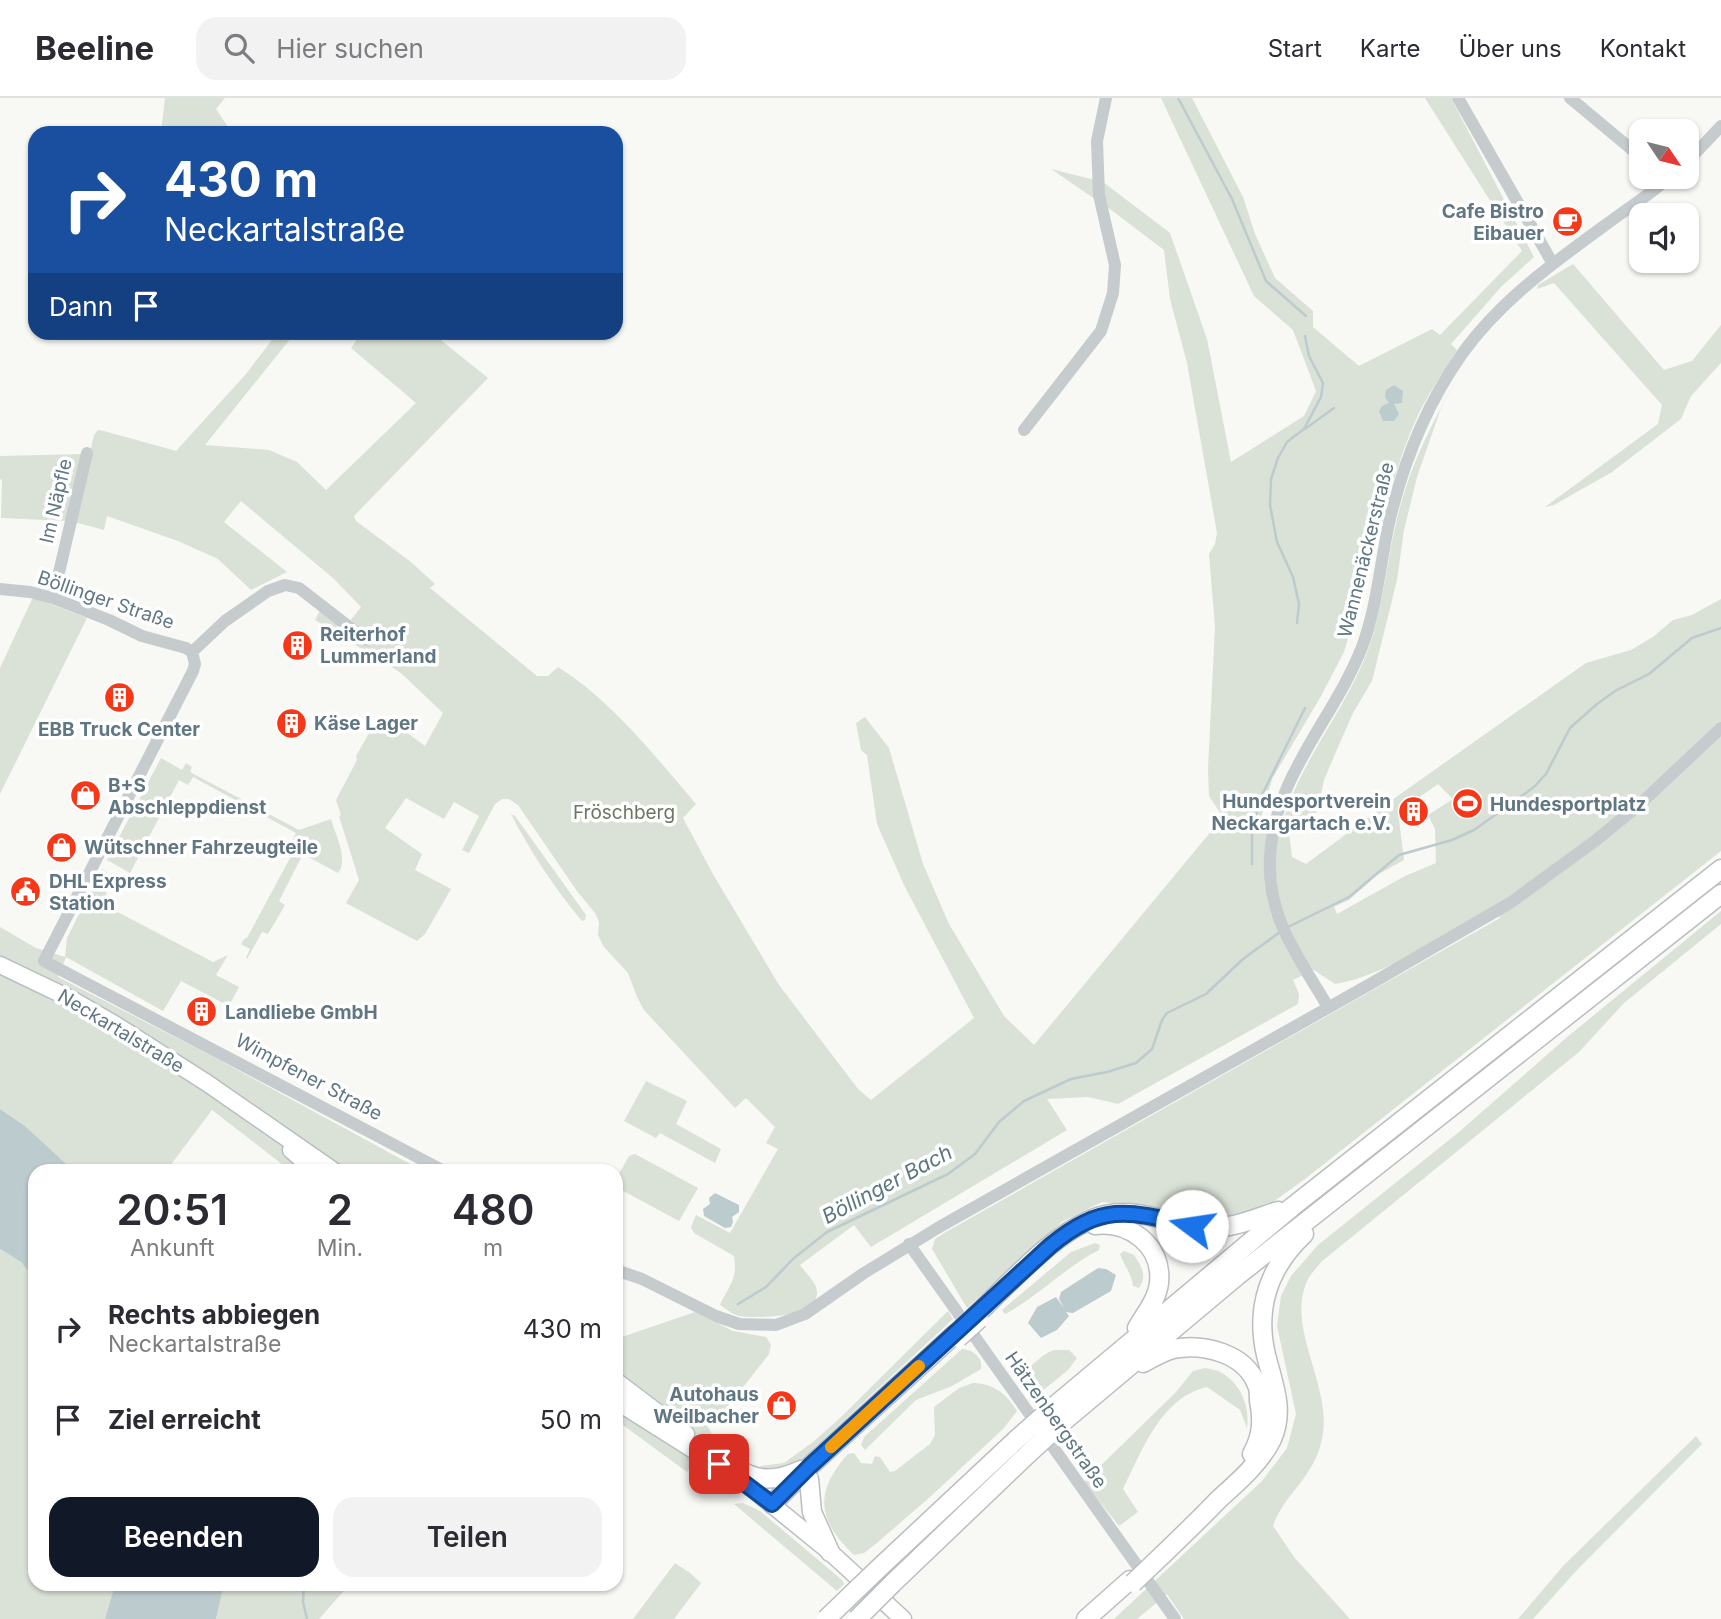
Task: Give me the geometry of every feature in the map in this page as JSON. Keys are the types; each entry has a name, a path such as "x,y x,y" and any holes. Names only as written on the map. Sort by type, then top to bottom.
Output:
{"highway":[{"path":"856,1619 1029,1453 1058,1415 1127,1343 1292,1207 1721,869"},
{"path":"826,1619 1017,1439 1120,1373 1340,1193 1721,894"},
{"path":"1152,1561 1244,1475 1265,1451 1272,1438 1278,1406 1261,1327 1266,1291 1284,1256 1340,1193"},
{"path":"977,1317 1050,1246 1090,1219 1107,1214 1128,1213 1192,1226 1222,1227 1255,1220 1292,1207"},
{"path":"776,1508 810,1472 977,1317 1054,1250 1085,1229 1110,1224 1127,1228 1149,1247 1159,1273 1155,1296 1127,1343"},
{"path":"1096,1619 1251,1457 1262,1423 1258,1386 1248,1370 1235,1359 1218,1351 1191,1347 1170,1350 1120,1373"},
{"path":"713,1457 765,1480 810,1472"},
{"path":"810,1472 812,1512 830,1552"},
{"path":"1086,1619 1132,1581"}],"main road":[{"name":"Neckartalstraße","path":"0,965 71,999 116,1025 324,1164"},
{"name":"Neckartalstraße","path":"238,1105 307,1164"},
{"path":"623,1386 830,1552 903,1619"},
{"path":"623,1405 713,1457"}],"street":[{"path":"1024,430 1101,331 1113,293 1115,265 1099,195 1097,141 1105,98"},
{"path":"1570,98 1629,147"},
{"path":"1460,99 1553,264"},
{"path":"1699,149 1721,126"},
{"name":"Wannenäckerstraße","path":"1328,1007 1286,938 1274,909 1269,857 1290,776 1346,683 1361,648 1368,627 1392,510 1421,425 1462,355 1519,291 1652,189"},
{"name":"Im Näpfle","path":"53,598 87,453"},
{"name":"Böllinger Straße","path":"0,589 53,598 142,636 192,652 225,621 268,591 285,585 299,588 366,640"},
{"name":"Wimpfener Straße","path":"192,652 195,664 187,685 44,961 431,1164"},
{"path":"623,1272 739,1324 757,1326 789,1321 816,1307 909,1244 1510,903 1553,873 1639,805 1721,728"},
{"name":"Hätzenbergstraße","path":"909,1244 1175,1618"},
{"path":"623,1265 716,1316"}],"green space":[{"path":"165,98 225,98 216,109 227,126 162,126"},
{"name":"Fröschberg","path":"1161,98 1192,98 1243,197 1255,234 1275,278 1313,311 1313,327 1359,366 1432,329 1440,335 1522,251 1425,98 1451,98 1534,257 1501,287 1451,344 1457,350 1418,414 1399,464 1380,532 1372,536 1344,652 1272,779 1260,821 1281,828 1299,781 1358,673 1374,632 1396,522 1407,486 1440,411 1417,477 1404,530 1397,580 1372,681 1353,713 1324,780 1318,809 1313,818 1289,834 1292,857 1306,864 1586,663 1631,650 1653,637 1673,620 1692,615 1721,599 1721,851 1270,1204 1250,1215 1206,1223 1176,1217 1161,1209 1102,1202 1063,1221 967,1308 932,1249 935,1239 1500,918 1495,906 1417,952 1375,972 1335,984 1314,970 1293,980 1299,994 1298,1004 1118,1104 1088,1097 1047,1099 1067,1130 871,1247 854,1225 800,1265 816,1287 816,1297 811,1305 801,1311 773,1316 739,1316 720,1305 734,1277 734,1256 694,1233 691,1227 696,1215 730,1233 778,1149 766,1143 775,1127 746,1098 735,1108 644,1010 628,973 604,947 598,935 599,922 595,913 518,805 509,799 502,799 495,804 469,853 462,850 479,816 454,802 444,819 406,798 385,828 422,854 415,870 451,889 425,934 417,941 346,903 359,880 336,800 357,760 356,756 372,728 406,732 425,746 443,713 401,673 315,620 325,601 350,621 361,607 333,578 241,501 224,522 287,572 251,590 218,559 178,541 107,516 104,530 74,522 94,435 98,430 176,451 246,374 272,340 289,340 205,445 269,450 297,462 326,490 416,403 351,348 357,340 441,340 488,378 354,516 356,521 411,562 435,584 430,588 537,676 548,676 558,667 597,696 648,748 696,804 683,818 779,985 858,1089 871,1100 974,1018 904,885 877,824 867,755 861,750 856,723 865,717 889,748 923,864 949,924 1004,1016 1034,1045 1223,817 1209,796 1208,769 1215,627 1209,554 1217,533 1187,363 1170,299 1164,250 1051,169 1103,182 1170,233 1207,339 1231,462 1304,416 1316,391 1293,330 1254,296","holes":["1438,784 1453,799 1428,815 1435,829 1436,863 1405,876 1337,914 1334,907 1349,900 1377,875 1404,860 1398,812"]},
{"path":"1573,264 1664,370 1692,361 1721,325 1721,363 1691,396 1681,419 1612,472 1554,505 1545,507 1658,424 1662,405 1554,283 1537,289 1538,285"},
{"path":"83,454 68,521 1,518 0,456"},
{"path":"33,597 87,618 0,794 0,668"},
{"path":"161,758 182,770 186,763 192,767 190,772 299,830 331,819 342,854 338,873 303,854 279,901 285,905 268,934 262,932 247,959 250,949 241,944 247,938 297,845 292,842 296,833 193,777 188,785 179,780 130,873 107,860"},
{"path":"511,814 586,915 585,920 582,921 553,883"},
{"path":"102,869 107,872 106,906 213,962 228,955 216,975 239,987 229,1006 181,981 163,1011 66,957 58,977 208,1054 410,1164 282,1164 212,1110 171,1164 66,1164 25,1126 0,1109 0,927 36,948 65,957 67,938"},
{"path":"1721,911 1721,924 1624,1003 1579,1052 1321,1262 1308,1279 1302,1297 1302,1316 1304,1335 1320,1394 1323,1432 1315,1460 1278,1514 1273,1526 1294,1557 1350,1619 1184,1619 1167,1594 1137,1619 1114,1619 1262,1481 1287,1448 1296,1414 1277,1326 1281,1296 1291,1276 1318,1245 1459,1132 1566,1038"},
{"path":"646,1081 687,1101 676,1124 721,1149 715,1163 660,1133 656,1138 624,1121"},
{"path":"635,1154 698,1188 679,1221 623,1191 623,1167 629,1156"},
{"path":"1095,1243 1100,1245 1099,1250 1005,1314 1002,1310 1071,1252"},
{"path":"0,1249 21,1262 28,1270 28,1591 113,1591 105,1619 0,1619"},
{"path":"1124,1251 1134,1255 1141,1267 1143,1279 1139,1288 1133,1286 1120,1254"},
{"path":"948,1311 953,1319 801,1460 783,1469 763,1471 760,1466 784,1463 813,1442"},
{"path":"695,1312 733,1331 766,1337 771,1345 769,1354 722,1414 712,1421 703,1418 714,1438 687,1472 623,1425 623,1337"},
{"path":"962,1349 976,1355 981,1369 952,1386 916,1400 865,1450 861,1445 864,1437"},
{"path":"1054,1350 1069,1350 1077,1358 1068,1370 1030,1401 1022,1380 1024,1371"},
{"path":"1205,1368 1222,1373 1239,1390 1247,1412 1247,1428 1240,1410 1207,1387 1177,1402 1155,1428 1123,1489 1138,1512 1119,1526 1084,1482 1176,1392 1193,1371"},
{"path":"973,1383 987,1385 999,1391 1017,1411 1003,1429 930,1497 864,1553 854,1555 833,1530 824,1506 829,1481 837,1468 848,1454 854,1453 861,1463 872,1464 875,1456 880,1457 890,1472 895,1471 930,1444 935,1435 934,1407 959,1388"},
{"path":"1696,1436 1702,1444 1576,1571 1533,1619 1518,1619 1563,1566"},
{"path":"743,1503 760,1511 844,1584 837,1591 734,1504"},
{"path":"675,1563 701,1583 674,1619 633,1619"},
{"path":"222,1591 344,1591 319,1619 216,1619"}],"shaded area":[{"path":"1394,385 1403,391 1402,403 1394,404 1399,414 1394,421 1383,421 1379,411 1389,403 1385,397 1386,390"},
{"path":"0,1109 25,1126 66,1164 28,1164 28,1270 21,1262 0,1249"},
{"path":"715,1193 739,1205 739,1212 732,1217 731,1227 725,1228 704,1216 703,1209 710,1204 709,1198"},
{"path":"1098,1268 1116,1275 1111,1291 1073,1313 1066,1312 1069,1316 1057,1330 1041,1338 1028,1323 1037,1307 1056,1297 1064,1308 1059,1299 1061,1292"},
{"path":"113,1591 222,1591 216,1619 105,1619"}],"waterway":[{"path":"1178,98 1232,199 1266,281 1306,316"},
{"path":"1297,623 1299,604 1293,577 1277,542 1270,505 1271,479 1278,458 1287,442 1304,429 1321,397 1323,383 1309,356 1305,336"},
{"path":"1305,429 1334,408"},
{"name":"Böllinger Bach","path":"1288,927 1349,897 1399,855 1452,840 1474,830 1534,787 1546,774 1570,728 1597,704 1615,691 1649,674 1692,638 1721,628"},
{"path":"1252,864 1252,829 1262,795 1305,708"},
{"name":"Böllinger Bach","path":"738,1304 766,1287 794,1258 827,1232 948,1174 975,1154 999,1122 1024,1101 1071,1079 1136,1063 1152,1049 1167,1013 1206,994 1243,959 1280,932"},
{"name":"Böllinger Bach","path":"304,1591 307,1619"}],"slow traffic":[{"path":"831,1447 919,1366"}],"place":[{"name":"Cafe Bistro Eibauer","path":"1567,222"},
{"name":"Reiterhof Lummerland","path":"297,645"},
{"name":"EBB Truck Center","path":"119,698"},
{"name":"Käse Lager","path":"291,723"},
{"name":"B+S Abschleppdienst","path":"85,796"},
{"name":"Hundesportplatz","path":"1467,804"},
{"name":"Hundesportverein Neckargartach e.V.","path":"1414,812"},
{"name":"Wütschner Fahrzeugteile","path":"61,847"},
{"name":"DHL Express Station","path":"26,892"},
{"name":"Landliebe GmbH","path":"202,1012"},
{"name":"Autohaus Weilbacher","path":"782,1405"}],"route":[{"path":"719,1464 772,1504 1050,1246 1072,1229 1090,1219 1117,1213 1153,1216 1192,1226"}]}
